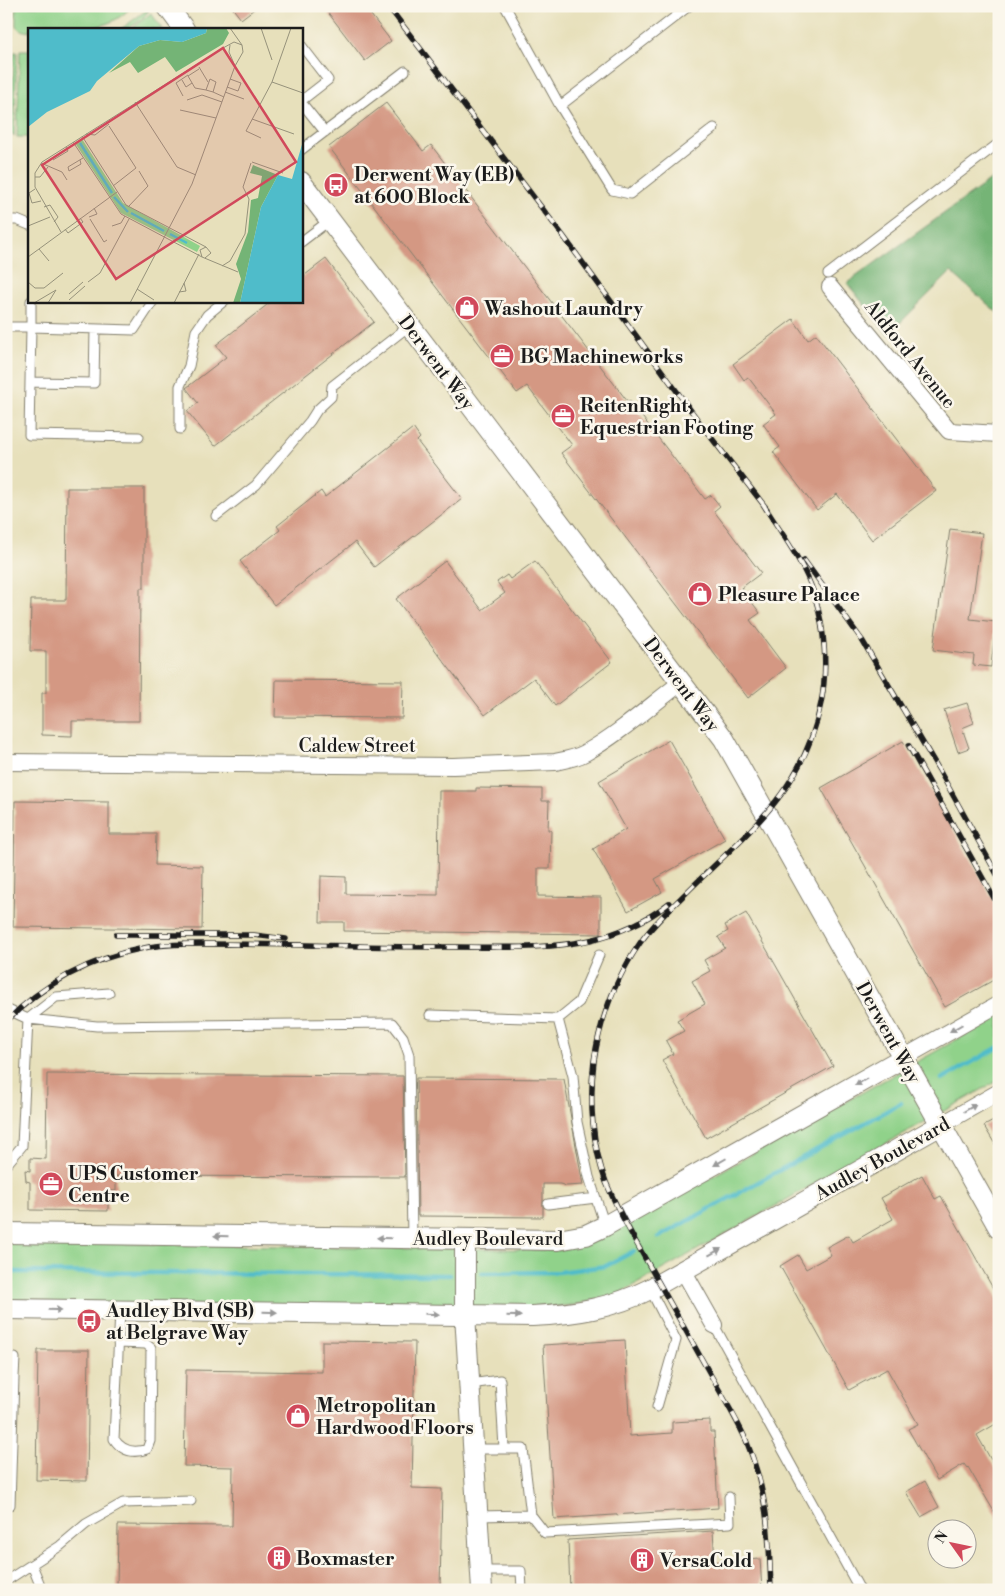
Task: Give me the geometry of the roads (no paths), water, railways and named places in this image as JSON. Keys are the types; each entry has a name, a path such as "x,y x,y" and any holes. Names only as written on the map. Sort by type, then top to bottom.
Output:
{"street":[{"path":"166,6 183,28"},
{"name":"Derwent Way","path":"303,189 330,220 724,739 999,1228"},
{"name":"Aldford Avenue","path":"829,280 949,432 999,434"},
{"name":"Caldew Street","path":"6,762 453,766 555,762 584,754 682,682"},
{"name":"Audley Boulevard","path":"6,1233 558,1240 586,1235 999,1004"},
{"name":"Audley Boulevard","path":"6,1309 532,1316 590,1311 618,1303 650,1289 999,1092"},
{"path":"465,1239 466,1314 481,1580"},
{"path":"683,1270 714,1325"}],"lane":[{"path":"505,6 560,106 612,190 630,194 714,128"},
{"path":"560,106 690,6"},
{"path":"302,46 328,80 302,100"},
{"path":"302,149 406,71"},
{"path":"302,102 325,132"},
{"path":"829,280 999,143"},
{"path":"6,220 17,220 28,225"},
{"path":"302,241 330,220"},
{"path":"31,302 29,436 138,437"},
{"path":"6,327 134,330 152,302"},
{"path":"180,429 180,386 189,366 196,331 207,315 223,302"},
{"path":"216,516 256,486 317,410 331,397 332,386 409,326"},
{"path":"30,382 94,383 95,329"},
{"path":"430,1015 558,1019 580,1002 599,955"},
{"path":"6,1165 22,1146 28,1019 56,997 109,993"},
{"path":"6,1009 28,1019 97,1026 392,1023 403,1036 409,1055 412,1238"},
{"path":"558,1019 573,1076 577,1122 589,1177 605,1226"},
{"path":"548,1204 596,1198"},
{"path":"650,1289 676,1340 657,1407"},
{"path":"118,1343 146,1344 151,1348 150,1440 147,1449 141,1451 120,1448 114,1439 118,1343 120,1310"},
{"path":"714,1325 860,1590"},
{"path":"10,1505 10,1377 15,1358"},
{"path":"470,1384 500,1380 504,1448"},
{"path":"473,1449 523,1449 531,1515 546,1533 730,1522 729,1497"},
{"path":"6,1581 60,1546 86,1524 123,1503 191,1501"},
{"path":"478,1516 531,1515"},
{"path":"32,1565 42,1590"},
{"path":"481,1580 521,1571 522,1590"}],"waterway":[{"path":"942,1079 999,1047"},
{"path":"659,1237 901,1103"},
{"path":"482,1273 559,1272 606,1266 634,1251"},
{"path":"9,1272 450,1275"}],"railway":[{"path":"388,6 564,237 703,427 767,509"},
{"path":"763,504 804,570 814,594 821,620 825,662 821,703 813,734 801,762 787,786 770,809 656,923 631,956 610,999 600,1030 594,1061 592,1107 595,1138 601,1168 611,1194 746,1440 763,1496 771,1590"},
{"path":"804,560 862,640 939,770 999,878"},
{"path":"909,746 999,907"},
{"path":"6,1022 35,996 69,974 106,958 151,947 172,944 540,947 590,940 611,934 651,916 669,903"},
{"path":"116,935 254,935 286,939"}],"place":[{"name":"Derwent Way (EB) at 600 Block","path":"336,185"},
{"name":"Washout Laundry","path":"467,308"},
{"name":"BG Machineworks","path":"502,356"},
{"name":"ReitenRight Equestrian Footing","path":"563,416"},
{"name":"Pleasure Palace","path":"700,594"},
{"name":"UPS Customer Centre","path":"51,1184"},
{"name":"Audley Blvd (SB) at Belgrave Way","path":"89,1321"},
{"name":"Metropolitan Hardwood Floors","path":"298,1416"},
{"name":"Boxmaster","path":"279,1558"},
{"name":"VersaCold","path":"642,1560"}]}
